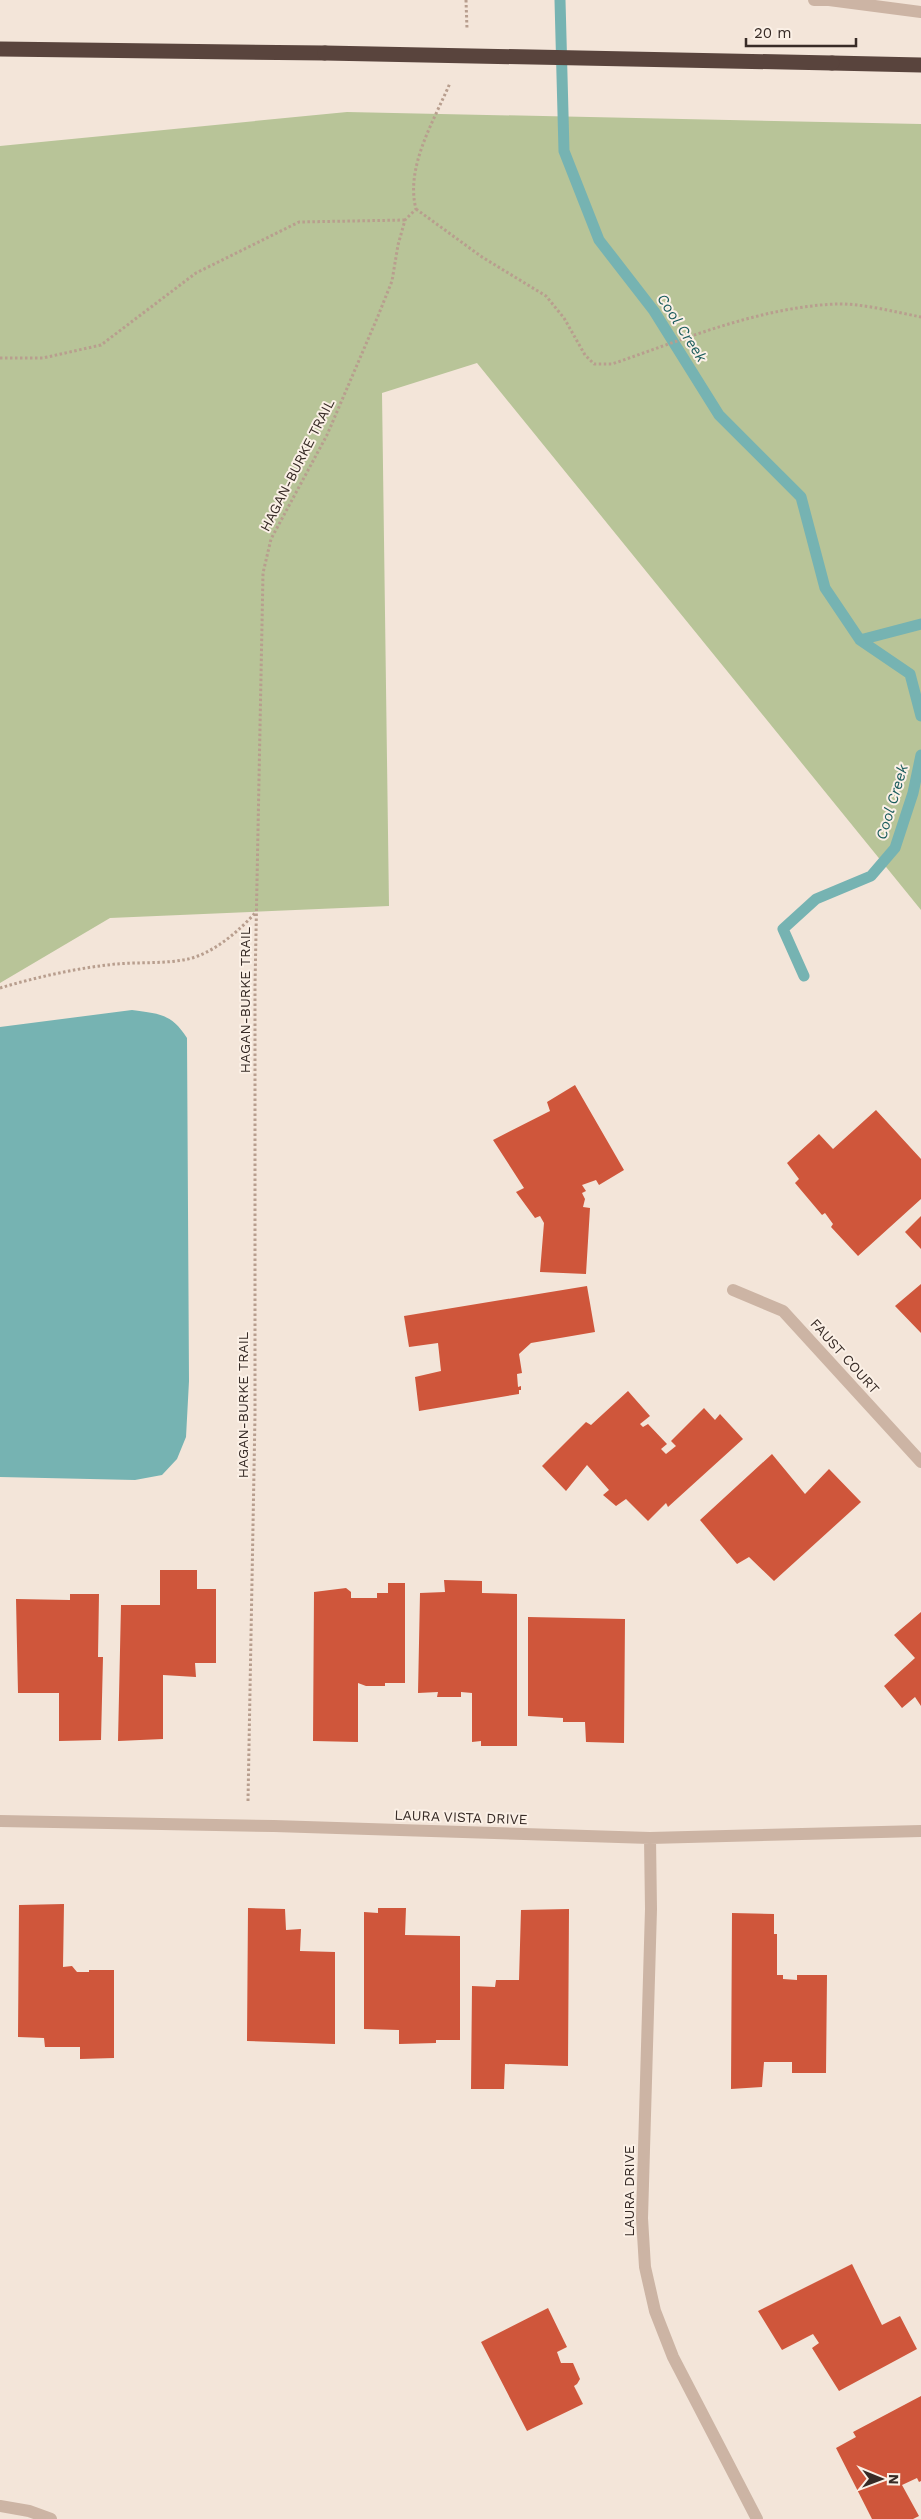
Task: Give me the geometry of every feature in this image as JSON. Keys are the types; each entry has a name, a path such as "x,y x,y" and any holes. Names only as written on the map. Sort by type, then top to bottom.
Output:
{"highway":[{"path":"0,49 324,53 921,65"}],"street":[{"path":"814,0 843,0"},
{"path":"829,0 921,12"},
{"name":"FAUST COURT","path":"733,1290 783,1311 921,1462"},
{"name":"LAURA VISTA DRIVE","path":"0,1821 247,1825 650,1838 921,1832"},
{"name":"LAURA DRIVE","path":"650,1838 651,1900 642,2218 645,2267 655,2310 673,2357 757,2519"},
{"path":"0,2506 29,2511 51,2519"}],"path":[{"path":"466,0 466,37"},
{"path":"451,80 418,160 412,192 416,209 482,258 546,296 564,318 585,355 594,364 612,364 739,320 784,309 837,304 921,317"},
{"name":"HAGAN-BURKE TRAIL","path":"247,1825 255,1415 257,912 263,573 271,539 327,435 378,316 392,281 398,245 405,220 416,209"},
{"path":"0,358 43,358 101,345 196,272 299,222 405,220"},
{"path":"0,988 65,972 104,966 188,959 212,948 241,928 257,912"}],"green space":[{"path":"347,112 921,124 921,910 477,363 382,393 389,906 110,918 0,983 0,146"}],"water":[{"path":"132,1010 157,1014 170,1019 187,1038 189,1381 186,1437 177,1459 162,1475 135,1480 0,1477 0,1027"}],"building":[{"path":"575,1085 624,1170 599,1185 596,1180 582,1185 586,1191 582,1193 585,1199 583,1207 590,1208 586,1274 540,1272 544,1223 540,1216 535,1218 516,1192 524,1188 493,1140 550,1111 547,1102"},
{"path":"876,1110 921,1159 921,1199 858,1256 831,1227 833,1224 825,1213 822,1215 795,1183 799,1179 787,1163 819,1134 833,1149"},
{"path":"921,1216 921,1249 905,1232"},
{"path":"921,1284 921,1333 895,1306"},
{"path":"587,1286 595,1332 531,1343 519,1354 522,1373 517,1374 518,1387 521,1386 519,1394 419,1411 415,1377 441,1371 438,1343 409,1347 404,1316"},
{"path":"628,1391 650,1416 640,1424 643,1427 648,1424 667,1444 661,1449 666,1454 676,1446 671,1441 704,1408 715,1420 720,1414 743,1439 668,1507 666,1503 648,1521 626,1499 616,1506 603,1495 609,1490 587,1465 566,1491 542,1466 586,1422 591,1425"},
{"path":"772,1454 805,1494 829,1469 861,1502 774,1581 749,1557 737,1564 700,1520"},
{"path":"160,1570 197,1570 197,1589 216,1589 216,1663 195,1663 196,1677 163,1675 163,1739 118,1741 121,1605 160,1605"},
{"path":"444,1580 482,1581 482,1593 517,1594 517,1746 481,1746 481,1741 472,1742 472,1693 461,1692 461,1697 437,1697 438,1692 418,1693 420,1593 445,1592"},
{"path":"388,1583 405,1583 405,1683 385,1683 385,1686 366,1686 358,1683 358,1742 313,1741 314,1592 346,1588 351,1592 351,1598 377,1598 377,1593 388,1593"},
{"path":"70,1594 99,1594 98,1657 103,1657 101,1740 59,1741 59,1693 18,1693 16,1599 70,1600"},
{"path":"921,1612 921,1706 915,1697 902,1708 884,1686 915,1658 894,1635"},
{"path":"528,1617 625,1619 624,1743 586,1742 585,1722 563,1722 563,1718 528,1716"},
{"path":"64,1904 63,1967 72,1966 77,1972 114,1970 114,2058 80,2059 80,2047 45,2047 44,2038 18,2037 19,1905"},
{"path":"248,1908 285,1909 286,1930 301,1929 300,1951 335,1952 335,2044 247,2041"},
{"path":"378,1908 406,1908 405,1935 460,1936 460,2040 436,2040 436,2043 399,2044 399,2030 364,2029 364,1912 378,1913"},
{"path":"569,1909 568,2066 505,2064 504,2089 471,2089 472,1986 495,1987 496,1980 519,1980 521,1910"},
{"path":"732,1913 774,1914 774,1934 777,1934 777,1975 783,1975 783,1979 797,1980 797,1975 827,1975 826,2073 792,2073 792,2062 764,2062 762,2087 731,2089"},
{"path":"852,2264 882,2325 900,2316 917,2349 839,2391 812,2348 819,2343 813,2334 782,2350 758,2311"},
{"path":"548,2308 567,2347 557,2352 561,2363 573,2363 580,2379 574,2386 583,2404 527,2431 481,2342"},
{"path":"921,2396 921,2481 919,2482 917,2478 902,2485 919,2516 913,2519 872,2519 836,2448 856,2437 853,2432"}],"waterway":[{"name":"Cool Creek","path":"560,0 564,151 599,240 654,311 719,415 801,497 825,588 860,640 910,674 921,716"},
{"name":"Cool Creek","path":"860,640 921,624"},
{"name":"Cool Creek","path":"804,976 783,929 816,899 871,876 895,848 913,793 921,755"}]}
